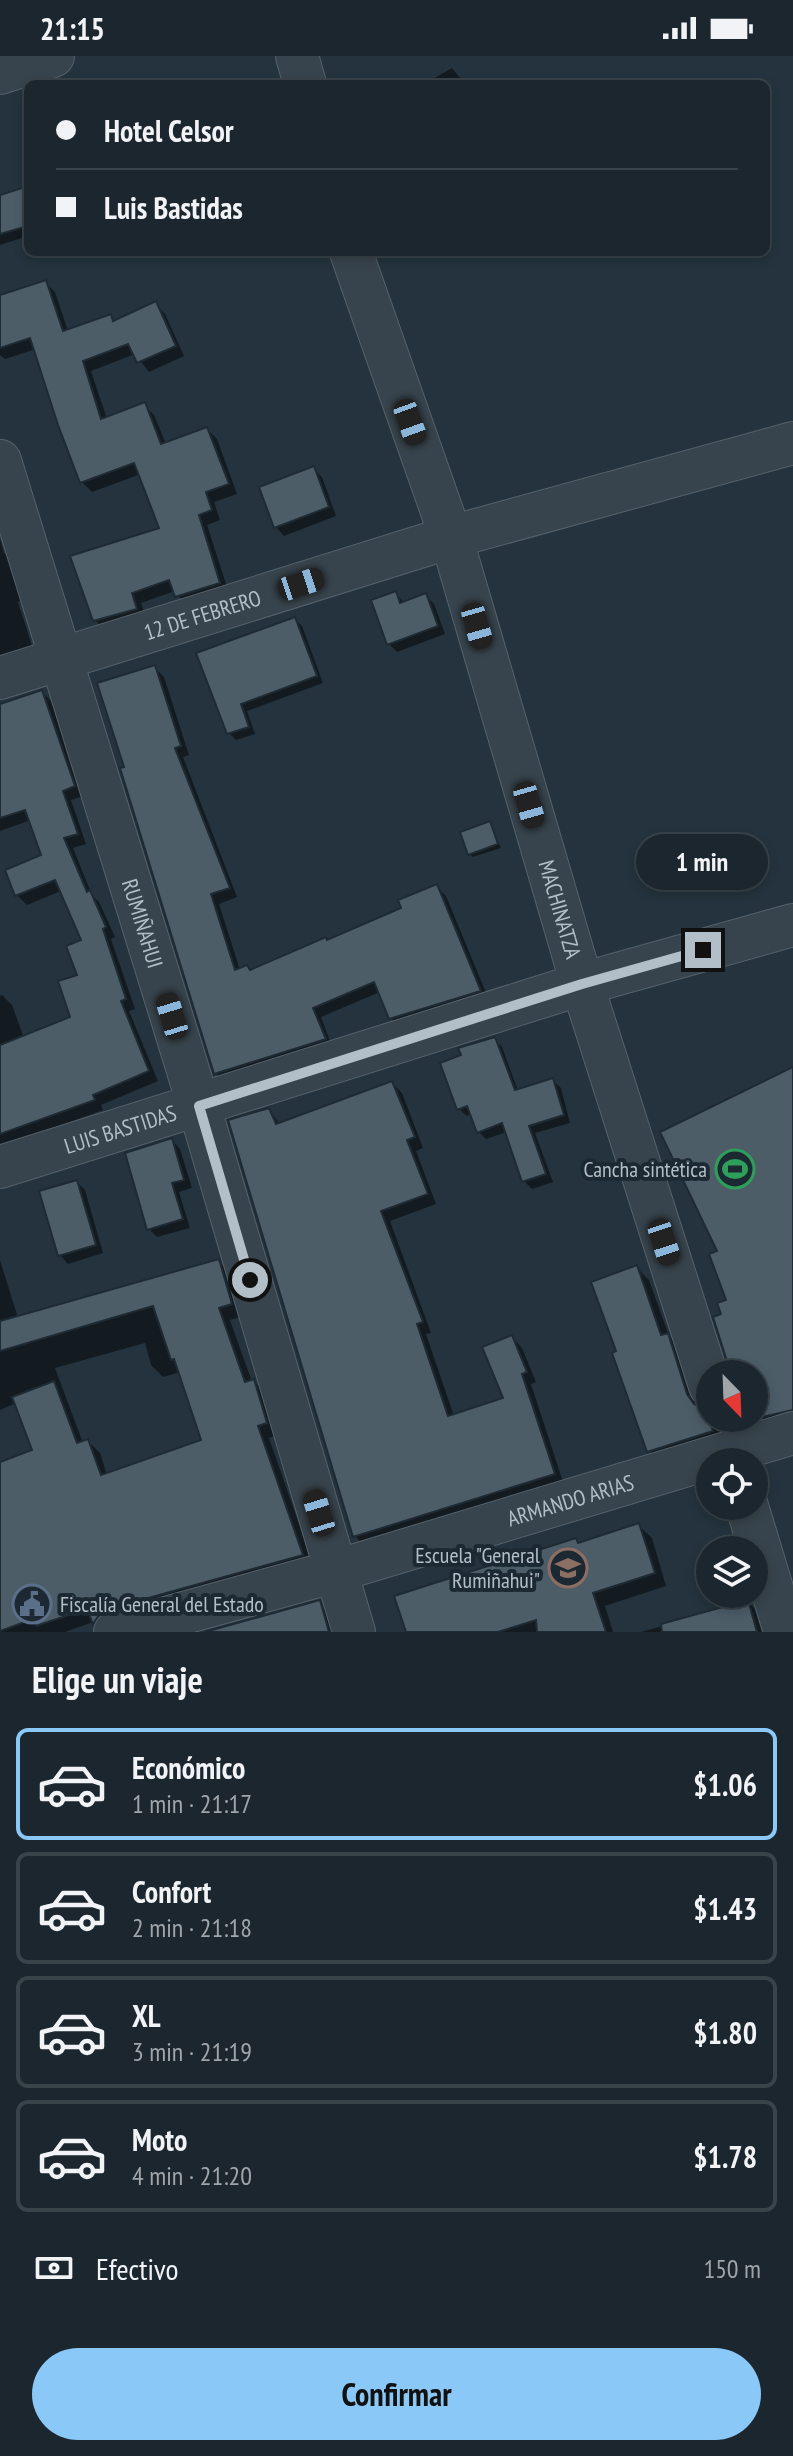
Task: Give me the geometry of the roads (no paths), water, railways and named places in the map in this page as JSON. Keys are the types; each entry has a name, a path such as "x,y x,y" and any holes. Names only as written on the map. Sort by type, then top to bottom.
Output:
{"street":[{"path":"0,73 53,56"},
{"path":"297,56 304,80"},
{"name":"MACHINATZA","path":"352,256 451,537 582,984 702,1360"},
{"name":"12 DE FEBRERO","path":"0,678 451,537 793,443"},
{"name":"RUMIÑAHUI","path":"0,461 199,1106 354,1632"},
{"name":"LUIS BASTIDAS","path":"0,1167 582,984 793,925"},
{"name":"ARMANDO ARIAS","path":"115,1632 336,1571 728,1444 793,1433"},
{"path":"751,1520 785,1632"}],"place":[{"name":"Cancha sintética","path":"735,1169"},
{"name":"Escuela \"General Rumiñahui\"","path":"568,1568"},
{"name":"Fiscalía General del Estado","path":"32,1604"}]}
